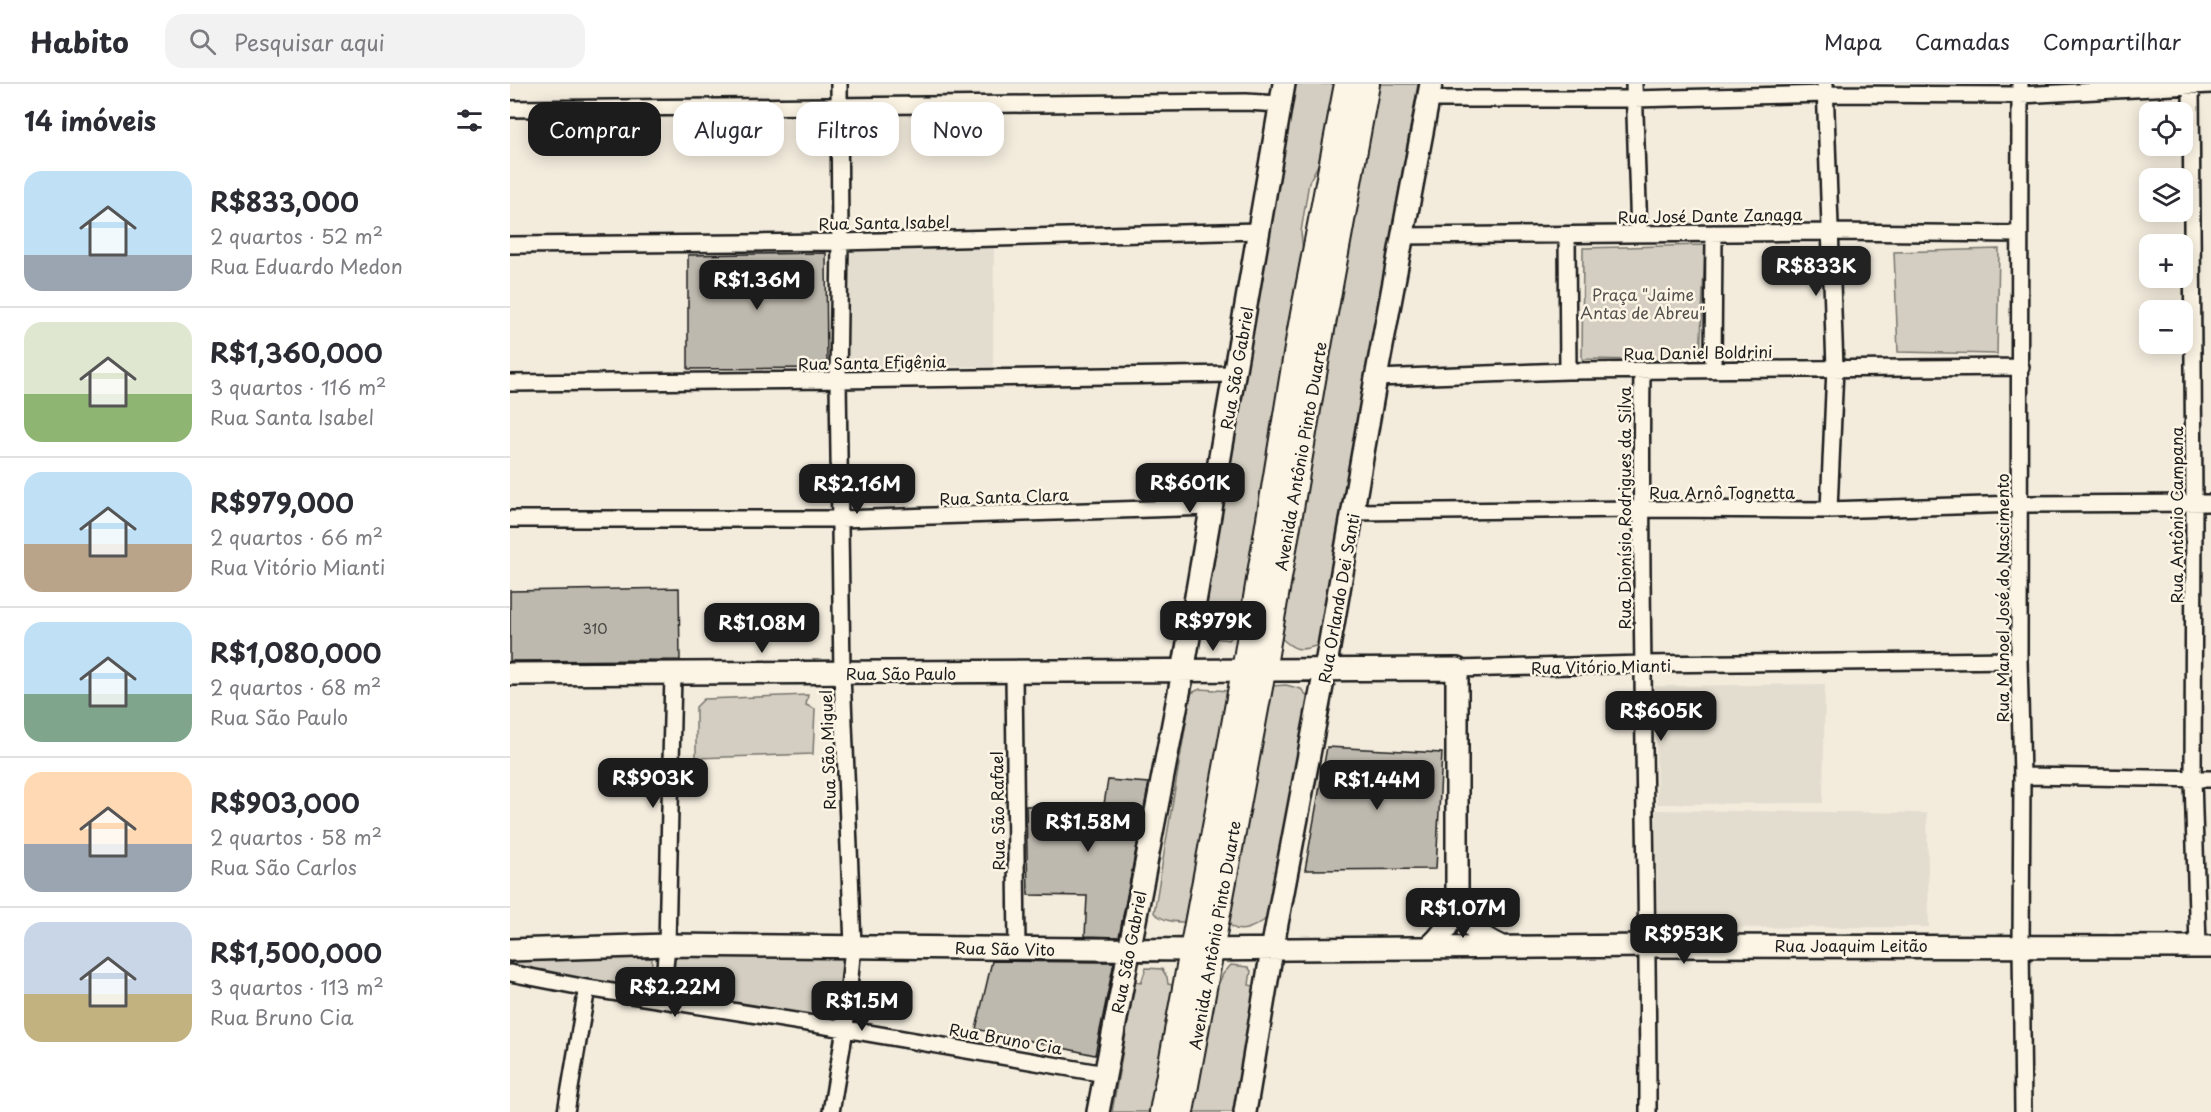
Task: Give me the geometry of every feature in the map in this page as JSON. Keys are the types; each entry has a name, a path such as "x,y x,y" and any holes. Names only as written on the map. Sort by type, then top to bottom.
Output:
{"main road":[{"name":"Avenida Antônio Pinto Duarte","path":"1254,671 1300,330 1347,84"},
{"name":"Avenida Antônio Pinto Duarte","path":"1162,1112 1201,950 1317,357 1367,84"},
{"name":"Avenida Antônio Pinto Duarte","path":"1181,1112 1201,950"}],"street":[{"name":"Rua São Miguel","path":"839,84 839,102"},
{"name":"Rua Antônio Campana","path":"2191,84 2193,779 2205,947"},
{"path":"1429,92 2020,90 2211,85"},
{"path":"1825,89 1835,368 1829,510"},
{"name":"Rua Manoel José do Nascimento","path":"2020,90 2021,368 2018,504 2023,1112"},
{"name":"Rua Orlando Dei Santi","path":"1245,1112 1272,950 1429,92"},
{"path":"1634,92 1639,234"},
{"path":"899,105 1235,102 1282,94"},
{"name":"Rua São Gabriel","path":"1098,1112 1183,672 1282,94"},
{"path":"510,109 796,106"},
{"name":"Rua São Miguel","path":"831,1112 845,1029 852,946 842,674 838,380 839,156"},
{"name":"Rua Santa Isabel","path":"510,245 840,242 1259,231"},
{"name":"Rua José Dante Zanaga","path":"1402,236 1831,232 2019,234"},
{"path":"1713,369 1714,233"},
{"path":"1567,235 1568,371"},
{"name":"Rua Daniel Boldrini","path":"1376,378 1568,371 2021,368"},
{"name":"Rua Dionísio Rodrigues da Silva","path":"1642,371 1640,509 1648,946 1648,1112"},
{"name":"Rua Santa Efigênia","path":"510,383 1235,374"},
{"name":"Rua Arnô Tognetta","path":"1353,512 1829,510 2018,504 2211,503"},
{"name":"Rua Santa Clara","path":"510,519 840,519 1211,507"},
{"name":"Rua Vitório Mianti","path":"1183,672 2019,660"},
{"path":"1429,947 1442,936 1457,902 1457,669"},
{"name":"Rua São Paulo","path":"510,674 1183,672"},
{"path":"662,1000 667,945 672,673"},
{"name":"Rua São Rafael","path":"1014,673 1017,949"},
{"path":"2022,776 2211,779"},
{"path":"1457,902 1479,936 1500,946"},
{"name":"Rua São Vito","path":"510,950 667,945 1129,950 1500,946"},
{"name":"Rua Joaquim Leitão","path":"1500,946 2205,947"},
{"name":"Rua Bruno Cia","path":"510,973 587,988 845,1029 1105,1074"},
{"path":"566,1112 587,988"}],"shaded area":[{"path":"994,246 993,367 846,365 851,250"},
{"path":"1825,684 1823,803 1657,804 1655,686"},
{"path":"1656,810 1927,813 1929,927 1657,928"}],"green space":[{"path":"1295,84 1339,84 1328,146 1309,182 1301,232 1305,269 1244,624 1229,640 1213,638 1203,627"},
{"path":"1375,84 1418,84 1318,645 1301,649 1289,645 1280,637"},
{"name":"Praça \"Jaime Antas de Abreu\"","path":"1705,245 1700,361 1582,359 1583,248"},
{"path":"1999,249 1997,354 1898,352 1894,252"},
{"path":"1286,685 1301,689 1308,697 1269,917 1247,929 1236,929 1228,921 1271,686"},
{"path":"1200,689 1230,691 1185,922 1176,922 1154,913 1191,693"},
{"path":"808,695 806,705 815,709 813,754 696,758 696,707 704,699"},
{"path":"510,953 652,958 651,992 587,980 510,970"},
{"path":"675,953 844,956 837,1022 673,996"},
{"path":"1231,965 1248,967 1251,971 1249,985 1254,986 1233,1112 1190,1112 1213,984 1218,985 1223,974"},
{"path":"1146,968 1162,969 1168,984 1173,985 1151,1112 1112,1112 1135,982 1141,983"}],"building":[{"path":"826,253 827,368 688,369 688,255"},
{"path":"679,588 680,660 510,661 510,591"},
{"path":"1327,747 1442,753 1436,869 1305,870"},
{"path":"1108,780 1149,783 1119,937 1085,936 1087,896 1028,895 1026,806 1104,804"},
{"path":"992,961 1114,962 1095,1055 976,1029"}]}
